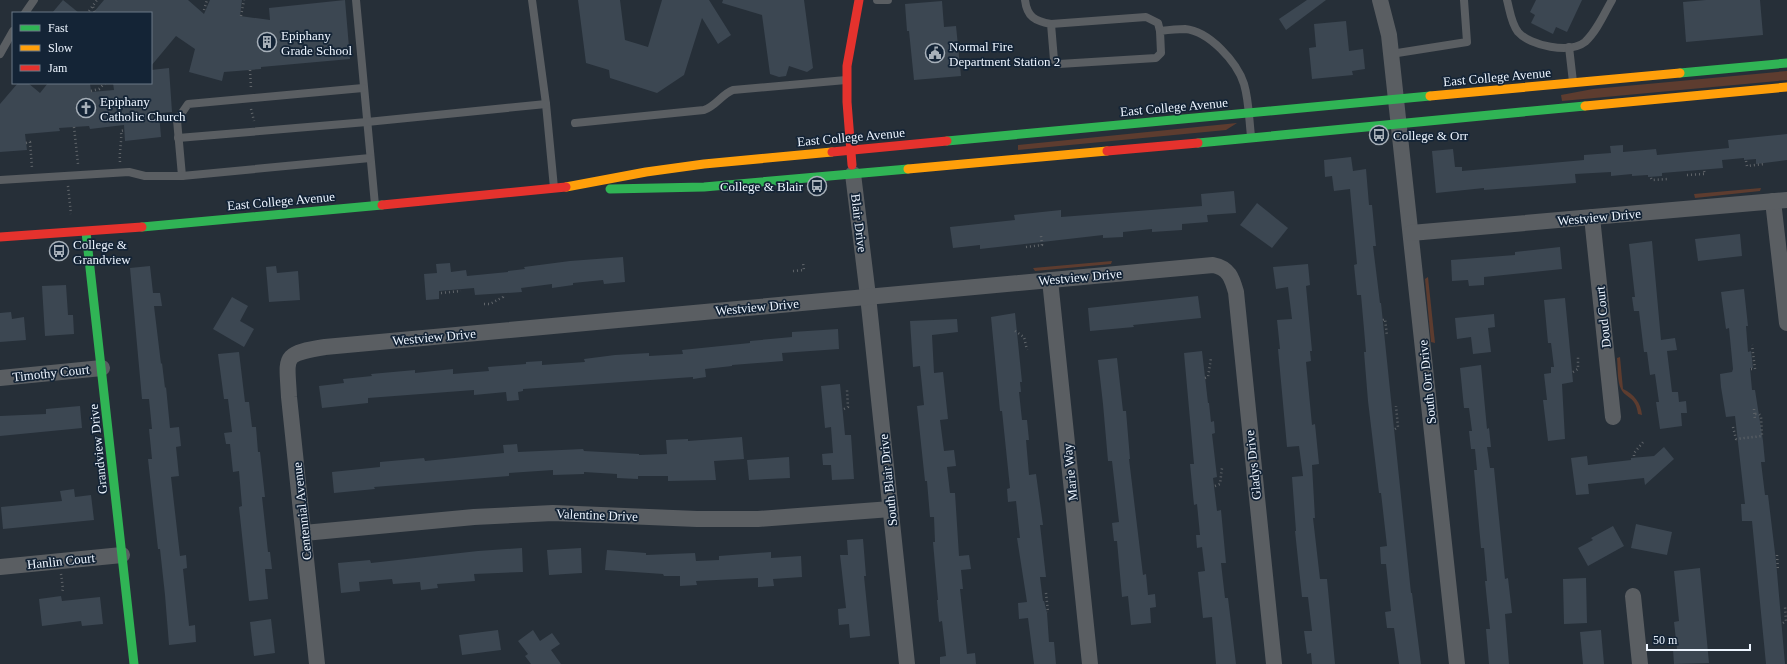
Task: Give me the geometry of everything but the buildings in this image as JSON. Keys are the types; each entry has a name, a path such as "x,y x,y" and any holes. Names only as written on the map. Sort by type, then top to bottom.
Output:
{"main road":[{"name":"Blair Drive","path":"853,174 847,80 850,46 859,0"},
{"name":"East College Avenue","path":"0,237 86,232 554,190 646,172 704,164 1787,63"},
{"name":"East College Avenue","path":"565,188 658,190 704,187 1787,87"},
{"name":"Grandview Drive","path":"86,232 134,664"}],"street":[{"name":"South Orr Drive","path":"1380,0 1389,35 1457,664"},
{"name":"Blair Drive","path":"853,174 868,296"},
{"name":"Westview Drive","path":"1411,234 1780,201"},
{"path":"1780,201 1787,323"},
{"name":"Doud Court","path":"1592,217 1613,417"},
{"name":"Westview Drive","path":"290,358 294,353 325,347 1213,265 1221,266 1226,270"},
{"name":"Gladys Drive","path":"1226,270 1233,280 1236,292 1274,664"},
{"name":"Marie Way","path":"1050,280 1090,664"},
{"name":"South Blair Drive","path":"868,296 907,664"},
{"name":"Centennial Avenue","path":"290,358 287,364 289,397 317,664"},
{"name":"Timothy Court","path":"0,378 102,368"},
{"name":"Valentine Drive","path":"304,533 474,517 553,513 697,519 758,519 891,509"},
{"name":"Hanlin Court","path":"0,567 122,555"},
{"path":"1633,596 1640,664"}],"lane":[{"path":"26,12 34,0"},
{"path":"356,0 375,206"},
{"path":"532,0 546,104 554,190"},
{"path":"877,0 888,0"},
{"path":"1025,0 1027,9 1034,19 1038,22 1051,24 1146,17 1158,23 1160,31 1160,53 1156,58 1059,64 1054,60 1051,24"},
{"path":"1391,54 1467,42 1464,0"},
{"path":"1507,0 1512,22 1518,32 1528,39 1553,48 1569,47 1584,43 1596,30 1612,0"},
{"path":"1160,31 1185,29 1199,33 1222,51 1231,61 1243,83 1251,137"},
{"path":"0,54 12,33"},
{"path":"1569,47 1574,83"},
{"path":"575,123 704,110 709,108 729,91 733,90 847,80"},
{"path":"182,176 177,120 188,104 363,88"},
{"path":"178,141 546,104"},
{"path":"0,180 122,172 145,176 182,176 370,158"}],"path":[{"path":"89,11 98,0"},
{"path":"204,10 207,0"},
{"path":"241,16 244,0"},
{"path":"93,6 95,12"},
{"path":"91,90 100,89 104,84"},
{"path":"74,127 79,175"},
{"path":"122,172 119,150 122,145 121,131 124,130"},
{"path":"26,143 30,142 32,178"},
{"path":"1746,161 1747,166 1764,164"},
{"path":"1687,175 1705,174 1704,171"},
{"path":"67,176 71,214"},
{"path":"1651,178 1652,180 1668,179"},
{"path":"1026,247 1042,245 1041,236"},
{"path":"793,270 804,270 803,264"},
{"path":"441,293 462,291"},
{"path":"484,304 490,304 503,297 503,295"},
{"path":"1383,320 1385,319 1387,336"},
{"path":"1016,331 1024,337 1027,350"},
{"path":"1751,369 1755,369 1752,345"},
{"path":"1573,372 1578,369 1578,357"},
{"path":"1206,378 1208,377 1211,358"},
{"path":"844,409 848,407 847,390"},
{"path":"1395,429 1398,427 1396,406"},
{"path":"1754,409 1755,420"},
{"path":"1733,427 1736,439 1762,436 1761,416 1759,414 1755,414"},
{"path":"1634,456 1634,453 1644,440"},
{"path":"1215,486 1220,484 1222,480 1222,468"},
{"path":"1777,555 1778,571"},
{"path":"60,562 63,589 62,593"},
{"path":"1046,593 1047,612"},
{"path":"1783,623 1786,621 1785,606"}],"shaded area":[{"path":"1787,71 1787,80 1562,101 1561,95 1593,89"},
{"path":"1237,123 1226,130 1018,150 1018,145"},
{"path":"1761,188 1760,191 1695,198 1694,194"},
{"path":"1112,261 1111,264 1035,271 1033,268"},
{"path":"1428,277 1435,343 1431,342 1425,279"},
{"path":"1620,357 1623,389 1636,399 1642,415 1638,414 1637,408 1633,401 1621,389 1618,378 1617,358"}],"traffic: fast":[{"path":"1680,73 1787,63"},
{"path":"947,141 1430,96"},
{"path":"1198,143 1585,106"},
{"path":"610,189 704,187 908,169"},
{"path":"142,227 382,205"},
{"path":"86,232 134,664"}],"traffic: slow":[{"path":"1430,96 1680,73"},
{"path":"1585,106 1787,87"},
{"path":"908,169 1107,151"},
{"path":"566,187 646,172 704,164 832,152"}],"traffic: jam":[{"path":"852,165 847,102 847,66 859,0"},
{"path":"832,152 947,141"},
{"path":"1107,151 1198,143"},
{"path":"382,205 566,187"},
{"path":"0,237 142,227"}],"place":[{"name":"Epiphany Grade School","path":"267,42"},
{"name":"Normal Fire Department Station 2","path":"935,53"},
{"name":"Epiphany Catholic Church","path":"86,108"},
{"name":"College & Orr","path":"1379,135"},
{"name":"College & Blair","path":"817,186"},
{"name":"College & Grandview","path":"59,251"}]}
